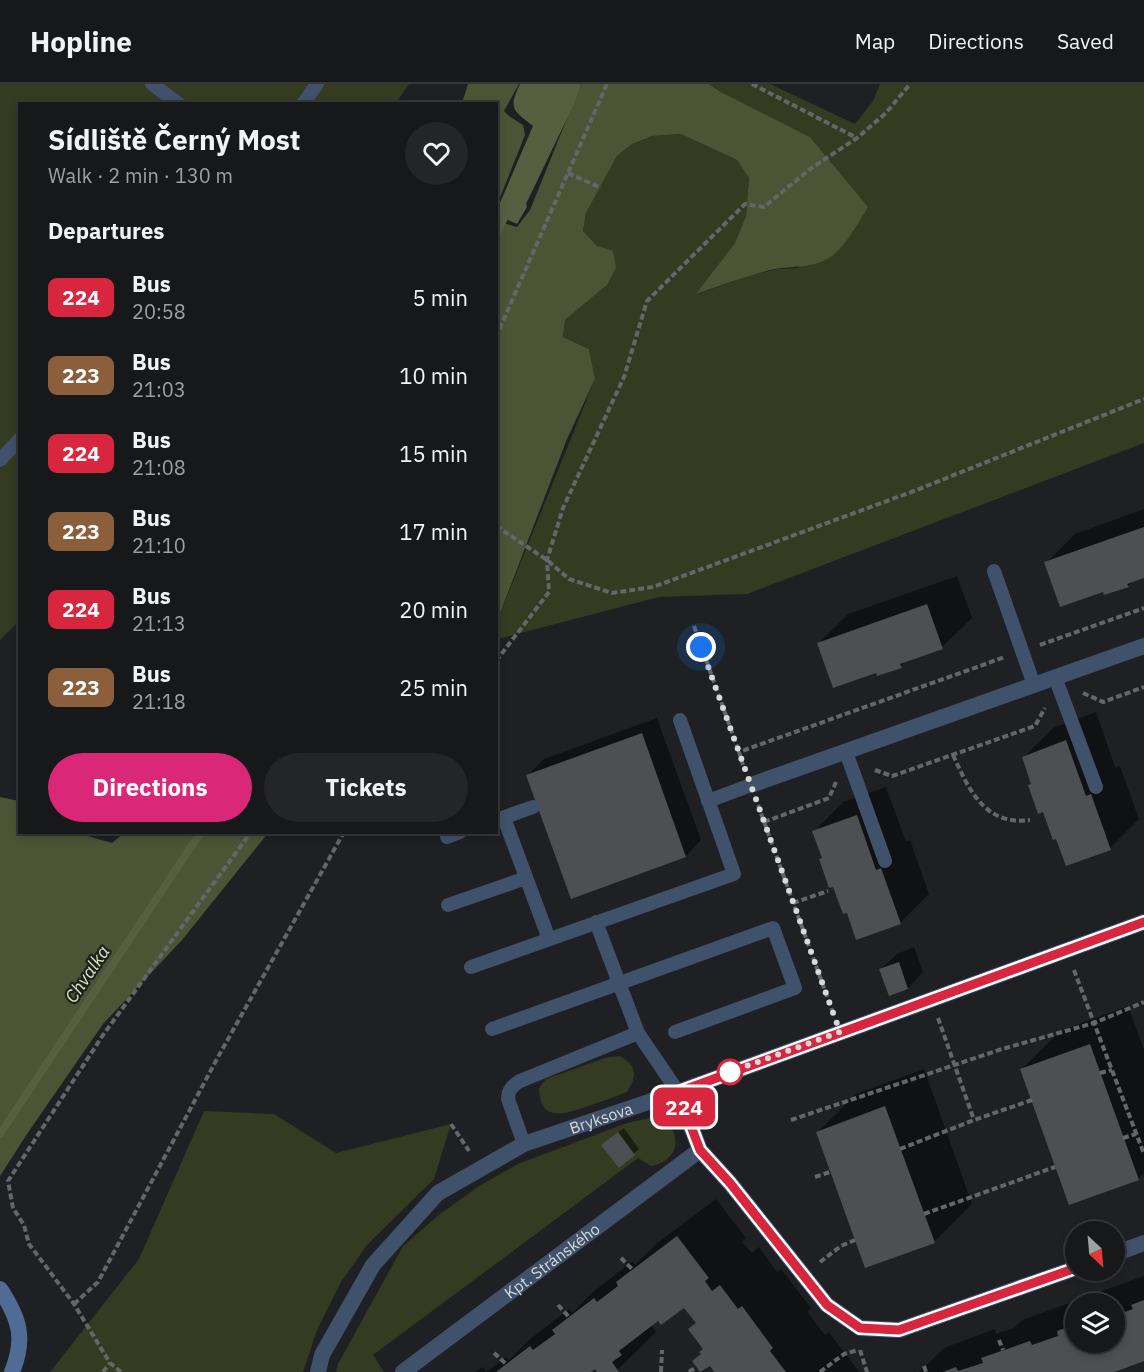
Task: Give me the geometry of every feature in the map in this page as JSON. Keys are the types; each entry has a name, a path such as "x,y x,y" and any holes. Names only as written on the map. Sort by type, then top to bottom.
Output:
{"main road":[{"path":"0,1289 19,1326 19,1349 12,1372"}],"street":[{"path":"751,785 1144,646"},
{"name":"Bryksova","path":"318,1372 322,1355 373,1265 438,1193 524,1144 678,1092 1144,922"},
{"path":"678,1092 700,1150 730,1183 827,1305 860,1328 899,1330 1065,1272"},
{"name":"Kpt. Stránského","path":"403,1372 700,1150"},
{"path":"1125,1250 1144,1243"}],"lane":[{"path":"152,84 176,102"},
{"path":"304,102 317,84"},
{"path":"0,460 18,441"},
{"path":"994,571 1034,685"},
{"path":"1055,678 1096,787"},
{"path":"471,967 734,874 680,720"},
{"path":"846,752 885,861"},
{"path":"708,801 751,785"},
{"path":"533,807 500,819 549,939"},
{"path":"448,905 526,878"},
{"path":"596,922 638,1033 678,1092"},
{"path":"492,1029 773,928 795,988 675,1032"},
{"path":"524,1144 508,1099 512,1086 638,1033"}],"path":[{"path":"498,332 607,84"},
{"path":"752,84 857,138"},
{"path":"498,658 549,592 548,560 563,508 624,377 647,301 745,204 764,207 810,169 857,138 886,113 910,84"},
{"path":"568,173 601,188"},
{"path":"498,527 548,560 569,579 612,593 653,587 914,491 1144,399"},
{"path":"739,752 1144,608"},
{"path":"694,626 840,1032"},
{"path":"764,822 829,798 837,778 870,768 892,776 1035,726 1048,702 1062,697 1080,691 1103,702 1144,687"},
{"path":"952,755 974,798 990,812 1002,819 1016,822 1030,820"},
{"path":"121,1372 110,1363 74,1304 29,1244 24,1225 13,1208 8,1181 103,1035 250,834"},
{"path":"74,1304 98,1282 218,1057 343,834"},
{"path":"793,903 828,891"},
{"path":"1066,950 1144,1154"},
{"path":"931,999 974,1120"},
{"path":"791,1120 1002,1049 1094,1023 1144,1002"},
{"path":"1100,1073 1112,1070"},
{"path":"900,1149 1032,1100"},
{"path":"451,1124 482,1169"},
{"path":"1123,1138 1136,1134"},
{"path":"924,1214 1055,1167"},
{"path":"815,1177 830,1172"},
{"path":"818,1264 841,1246 855,1240"},
{"path":"621,1258 632,1269"},
{"path":"558,1305 569,1317"},
{"path":"999,1340 1003,1350"},
{"path":"661,1372 662,1350"},
{"path":"820,1372 844,1354 860,1350"},
{"path":"494,1353 506,1364"},
{"path":"103,1372 110,1363"},
{"path":"924,1366 926,1372"},
{"path":"688,1372 696,1367"}],"shaded area":[{"path":"0,84 409,84 397,102 18,102 18,622 0,640"},
{"path":"468,84 519,84 504,111 523,125 525,135 498,202 498,102 462,102"},
{"path":"520,84 581,84 574,104 526,204 527,207 517,224 498,215 498,207 533,126 514,108 514,99"},
{"path":"581,84 709,84 810,137 868,207 851,235 829,258 809,265 765,271 696,294 735,243 746,216 749,178 737,160 681,134 652,136 632,144 617,156 586,213 583,231 597,246 613,251 616,268 607,285 565,320 563,337 589,349 595,379 567,439 498,618 498,221 517,227 530,210"},
{"path":"709,84 770,84 855,124 873,101 880,84 1144,84 1144,443 747,594 659,597 498,639 498,619 595,379 589,349 563,337 565,320 607,285 597,246 583,231 586,213 617,156 632,144 652,136 681,134 737,160 749,178 746,216 735,243 698,294 748,276 778,269 797,268 868,208 810,137"},
{"path":"0,797 18,801 18,834 80,834 112,843 123,834 267,834 182,940 103,1024 0,1176"},
{"path":"620,1056 630,1064 634,1072 633,1081 627,1092 565,1113 550,1112 544,1107 539,1088 546,1079 605,1058"},
{"path":"204,1111 274,1114 336,1153 451,1124 434,1179 367,1245 341,1282 317,1330 303,1372 50,1372 139,1259"},
{"path":"650,1118 661,1120 674,1133 676,1141 670,1157 662,1163 651,1166 638,1158 373,1355 384,1372 336,1372 338,1364 403,1246 439,1215 479,1186 518,1164 627,1123"}],"building":[{"path":"1144,527 1144,578 1127,584 1129,587 1104,595 1103,592 1060,607 1044,562"},
{"path":"927,604 943,649 900,664 902,668 877,676 876,673 833,688 817,643"},
{"path":"642,733 686,857 571,899 526,775"},
{"path":"1066,740 1086,796 1091,794 1111,850 1066,866 1043,812 1038,814 1022,757"},
{"path":"857,815 876,870 881,868 901,924 856,940 847,913 843,914 833,887 829,888 819,859 822,858 812,831"},
{"path":"899,962 908,989 889,996 879,969"},
{"path":"1090,1044 1139,1180 1069,1205 1020,1069"},
{"path":"885,1106 935,1243 865,1268 816,1132"},
{"path":"618,1132 635,1155 619,1168 601,1145"},
{"path":"677,1236 709,1278 705,1281 712,1291 720,1285 738,1309 742,1306 773,1348 770,1351 786,1372 714,1372 710,1366 700,1372 692,1361 701,1354 699,1352 703,1349 688,1329 696,1323 684,1308 661,1325 658,1321 619,1351 622,1355 612,1362 619,1372 597,1372 595,1369 591,1372 496,1372 530,1346 533,1350 555,1334 552,1330 594,1298 597,1302 618,1286 616,1282"},
{"path":"1144,1300 1144,1361 1115,1372 943,1372 956,1367 958,1371 983,1363 981,1358 1030,1341 1032,1345 1058,1336 1057,1331 1065,1328 1065,1353 1125,1353 1125,1312 1133,1309 1131,1305"}],"waterway":[{"name":"Chvalka","path":"498,230 508,210"},
{"name":"Chvalka","path":"0,1134 200,834"}],"bus line":[{"name":"224","path":"1065,1272 899,1330 860,1328 827,1305 730,1183 700,1150 678,1092 1144,922"}],"route":[{"path":"701,647 840,1032 730,1072"}]}
